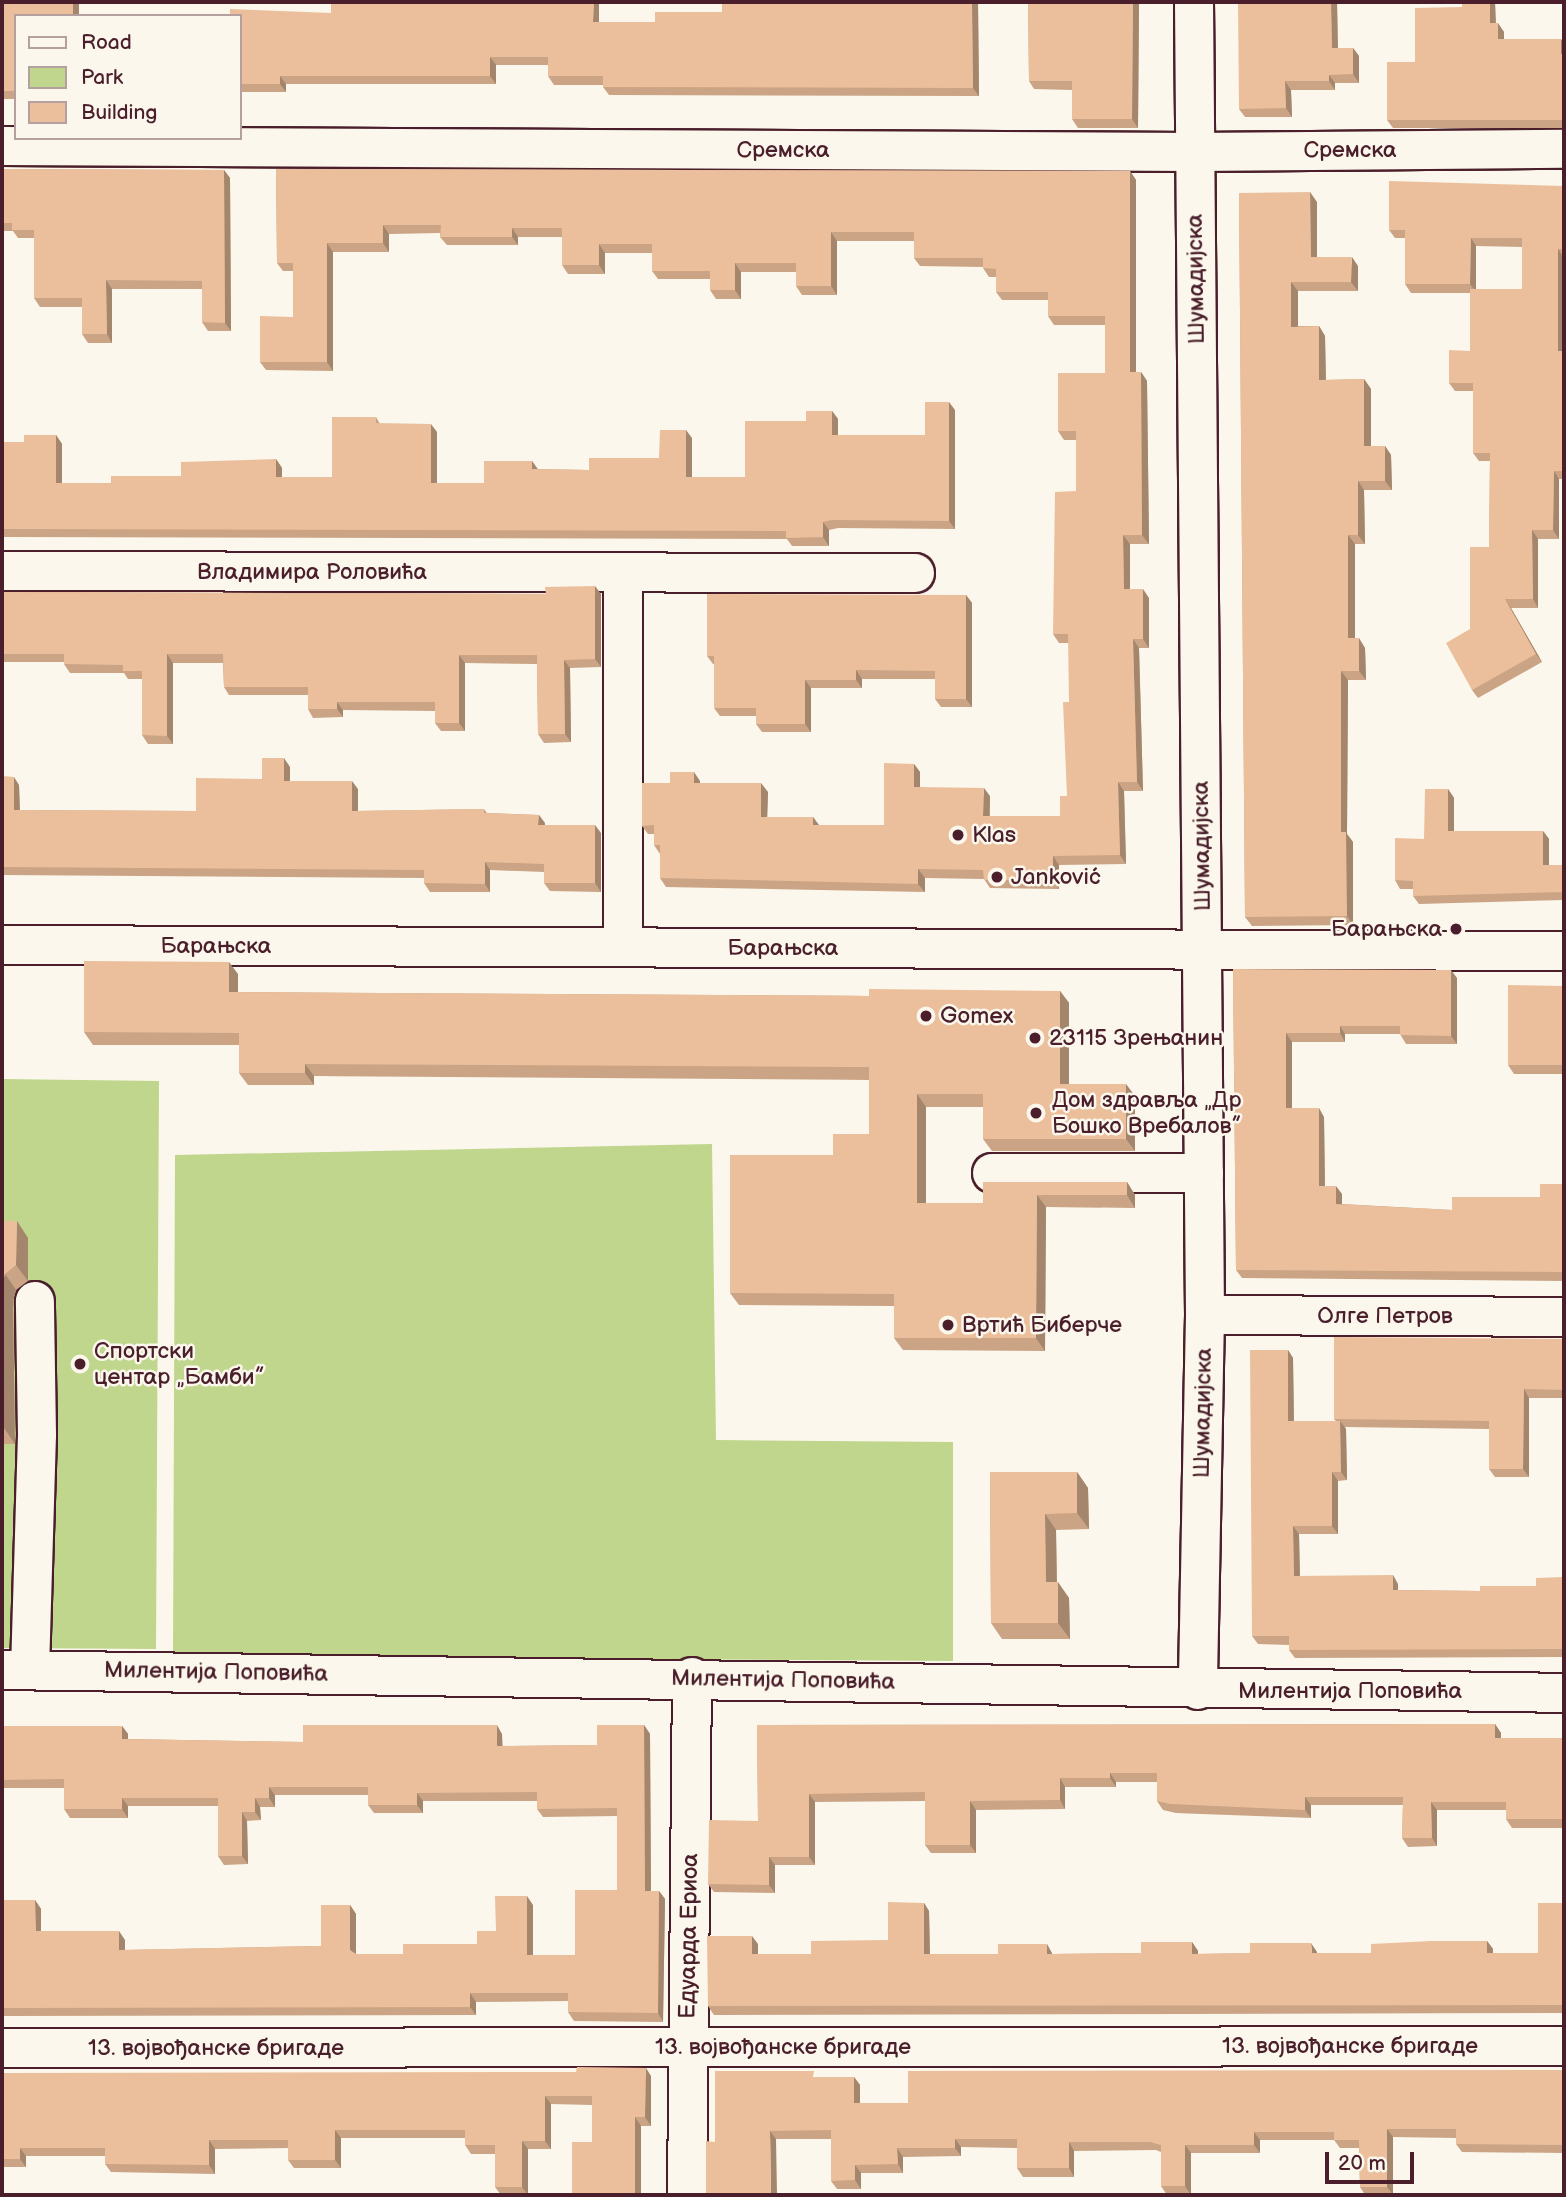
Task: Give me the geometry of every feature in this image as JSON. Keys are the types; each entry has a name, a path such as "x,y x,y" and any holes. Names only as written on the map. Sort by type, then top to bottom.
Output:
{"street":[{"name":"Шумадијска","path":"1194,2 1205,1173 1198,1690"},
{"name":"Сремска","path":"2,146 1195,152 1564,149"},
{"name":"Владимира Роловића","path":"2,570 915,573"},
{"path":"623,572 623,947"},
{"name":"Барањска","path":"2,946 1564,951"},
{"path":"992,1173 1205,1173"},
{"path":"16,1670 37,1436 35,1301"},
{"name":"Олге Петров","path":"1205,1315 1564,1317"},
{"name":"Милентија Поповића","path":"16,1670 692,1677 1198,1690 1564,1693"},
{"name":"Едуарда Ериоа","path":"687,2195 692,1677"},
{"name":"13. војвођанске бригаде","path":"2,2048 1564,2046"}],"green space":[{"name":"Спортски центар „Бамби”","path":"2,1079 159,1081 156,1649 2,1648"},
{"path":"712,1144 716,1440 953,1442 953,1661 173,1656 175,1155"}],"building":[{"path":"2,2 73,2 73,14 14,14 14,91 2,91"},
{"path":"331,2 594,2 593,22 655,22 655,12 722,12 722,2 972,2 973,88 603,87 603,76 548,76 548,57 490,57 490,76 280,76 280,84 242,84 242,14 230,14 230,9 331,13"},
{"path":"1028,2 1133,2 1132,119 1072,119 1072,81 1029,81"},
{"path":"1238,2 1331,2 1332,48 1353,48 1353,74 1329,75 1329,81 1285,81 1286,108 1239,109"},
{"path":"1462,2 1490,2 1490,23 1498,23 1498,39 1561,39 1561,54 1564,54 1564,120 1387,120 1387,62 1415,62 1415,8 1462,7"},
{"path":"2,169 224,170 225,323 202,322 202,281 106,280 107,334 82,334 82,298 34,298 34,230 12,230 12,223 2,223"},
{"path":"276,169 1130,171 1130,372 1141,372 1142,535 1123,535 1124,589 1143,589 1143,639 1133,639 1137,782 1118,782 1120,855 1053,856 1053,880 984,880 983,870 918,869 918,884 660,878 660,845 654,845 654,825 642,826 642,783 670,783 670,772 694,772 694,783 761,783 761,817 813,817 813,825 884,825 884,763 914,764 914,787 984,788 983,816 1060,816 1060,796 1067,796 1063,702 1069,702 1068,634 1053,634 1055,492 1076,491 1076,431 1058,431 1058,373 1105,373 1105,316 1048,316 1048,292 996,292 996,269 983,268 983,258 914,258 914,232 831,232 831,286 796,286 796,263 735,263 735,290 710,290 710,271 652,271 652,244 599,244 599,265 562,265 562,228 512,228 512,237 440,237 441,225 383,225 383,243 327,243 327,362 260,362 260,316 293,317 293,263 277,263"},
{"path":"1389,181 1564,186 1564,249 1558,249 1558,351 1564,351 1564,471 1554,471 1553,530 1532,530 1533,599 1505,599 1536,654 1472,690 1446,643 1470,629 1470,547 1489,547 1490,453 1473,453 1473,383 1449,383 1449,350 1470,351 1470,289 1522,289 1522,238 1471,238 1470,284 1405,284 1405,230 1389,230"},
{"path":"1310,192 1311,257 1352,257 1351,282 1291,282 1291,327 1319,326 1319,380 1364,379 1364,446 1385,446 1385,481 1358,481 1358,535 1348,535 1348,638 1359,638 1359,671 1341,671 1341,832 1346,832 1347,916 1245,917 1239,193"},
{"path":"925,402 949,402 949,521 832,520 823,522 823,537 786,538 786,531 2,529 2,442 24,442 24,435 56,435 56,483 111,483 111,476 181,476 181,462 276,459 276,477 332,477 332,417 376,417 376,423 431,424 431,483 484,483 484,461 532,461 532,469 589,470 589,458 659,458 660,430 686,430 686,477 745,477 745,421 806,421 806,411 832,411 832,435 925,435"},
{"path":"595,586 595,659 564,660 565,734 538,734 537,655 459,655 459,723 435,723 435,702 337,702 337,709 308,709 308,687 224,687 223,654 167,654 167,736 142,735 142,671 123,671 123,665 64,664 64,654 2,654 2,592 546,594 545,587"},
{"path":"707,594 966,595 966,699 935,699 935,671 856,670 856,680 805,680 805,724 756,724 756,708 714,708 714,656 707,656"},
{"path":"262,758 284,758 284,781 352,781 352,811 484,809 484,813 539,815 538,825 595,825 595,883 544,883 544,864 485,862 485,884 424,883 424,870 2,867 2,776 14,777 14,810 196,811 196,778 262,779"},
{"path":"1425,789 1448,789 1448,831 1543,831 1543,865 1564,865 1564,892 1413,896 1413,881 1395,880 1395,838 1424,839"},
{"path":"84,961 229,962 229,992 869,996 869,989 1060,991 1060,1084 1126,1084 1126,1139 983,1139 983,1094 917,1094 917,1203 983,1203 983,1182 1127,1182 1127,1195 1037,1195 1036,1338 894,1338 894,1294 730,1293 730,1155 833,1155 833,1134 869,1134 869,1067 305,1064 305,1073 239,1073 239,1033 84,1032"},
{"path":"1233,969 1451,970 1451,1036 1400,1035 1400,1026 1340,1026 1340,1033 1286,1033 1286,1108 1319,1108 1319,1186 1336,1186 1336,1204 1452,1210 1452,1197 1540,1197 1540,1184 1564,1184 1564,1272 1236,1270"},
{"path":"1508,985 1564,986 1564,1065 1508,1065"},
{"path":"2,1221 17,1221 16,1265 5,1274 2,1285"},
{"path":"2,1285 4,1428 2,1428"},
{"path":"1334,1337 1564,1339 1564,1390 1524,1389 1523,1469 1489,1469 1489,1421 1334,1419"},
{"path":"1250,1350 1288,1350 1288,1421 1340,1421 1341,1472 1332,1472 1332,1526 1293,1526 1294,1576 1393,1575 1393,1590 1480,1591 1480,1586 1536,1586 1536,1578 1564,1577 1564,1649 1289,1650 1289,1636 1252,1636"},
{"path":"990,1472 1077,1472 1077,1513 1045,1514 1046,1582 1058,1582 1058,1623 991,1623"},
{"path":"1495,1724 1495,1738 1564,1738 1564,1819 1506,1819 1506,1802 1431,1802 1432,1838 1402,1838 1403,1797 1305,1797 1305,1810 1170,1804 1157,1801 1157,1773 1110,1773 1110,1778 1060,1778 1060,1800 970,1801 970,1845 925,1845 925,1792 809,1794 809,1857 769,1857 769,1885 708,1884 709,1820 758,1821 757,1725"},
{"path":"303,1725 497,1725 497,1746 597,1745 597,1725 644,1725 645,1891 659,1891 658,2013 568,2012 568,1993 470,1993 470,2007 2,2008 3,1900 35,1900 36,1931 119,1931 119,1950 321,1946 321,1905 350,1905 350,1950 356,1954 403,1954 403,1944 477,1944 477,1931 496,1931 495,1896 527,1896 527,1955 575,1955 575,1890 617,1890 617,1808 537,1809 537,1792 417,1793 417,1805 368,1805 368,1787 269,1787 269,1798 255,1798 255,1812 242,1812 242,1856 218,1856 218,1798 122,1798 122,1809 64,1809 64,1779 2,1780 2,1726 122,1726 122,1739 303,1742"},
{"path":"888,1902 924,1903 924,1954 998,1954 998,1944 1047,1944 1047,1954 1141,1953 1141,1942 1192,1942 1192,1954 1250,1953 1250,1943 1311,1943 1312,1953 1371,1953 1371,1944 1431,1941 1487,1941 1487,1953 1538,1953 1538,1903 1564,1903 1564,2005 708,2006 707,1936 752,1936 752,1954 811,1954 811,1941 888,1940"},
{"path":"577,2067 646,2068 645,2117 635,2117 635,2195 572,2195 572,2142 592,2142 592,2096 545,2096 545,2141 522,2141 522,2187 495,2187 495,2145 465,2145 465,2130 335,2130 335,2160 288,2160 288,2140 209,2140 209,2165 105,2164 105,2148 20,2148 20,2159 2,2159 2,2073 576,2072"},
{"path":"1564,2070 1564,2145 1456,2144 1456,2129 1387,2129 1387,2187 1360,2187 1359,2140 1334,2140 1334,2132 1254,2132 1254,2145 1185,2145 1185,2186 1161,2186 1161,2145 1150,2142 1069,2142 1069,2168 1017,2168 1017,2139 955,2139 955,2148 897,2148 898,2164 855,2165 855,2180 831,2181 831,2130 770,2131 771,2195 706,2195 706,2141 715,2142 715,2071 814,2071 813,2077 854,2077 854,2103 908,2103 908,2071"}],"place":[{"name":"Klas","path":"958,835"},
{"name":"Janković","path":"997,877"},
{"name":"Барањска","path":"1456,929"},
{"name":"Gomex","path":"926,1016"},
{"name":"23115 Зрењанин","path":"1035,1038"},
{"name":"Дом здравља „Др Бошко Вребалов”","path":"1036,1113"},
{"name":"Вртић Биберче","path":"948,1325"},
{"name":"Спортски центар „Бамби”","path":"80,1364"}]}
